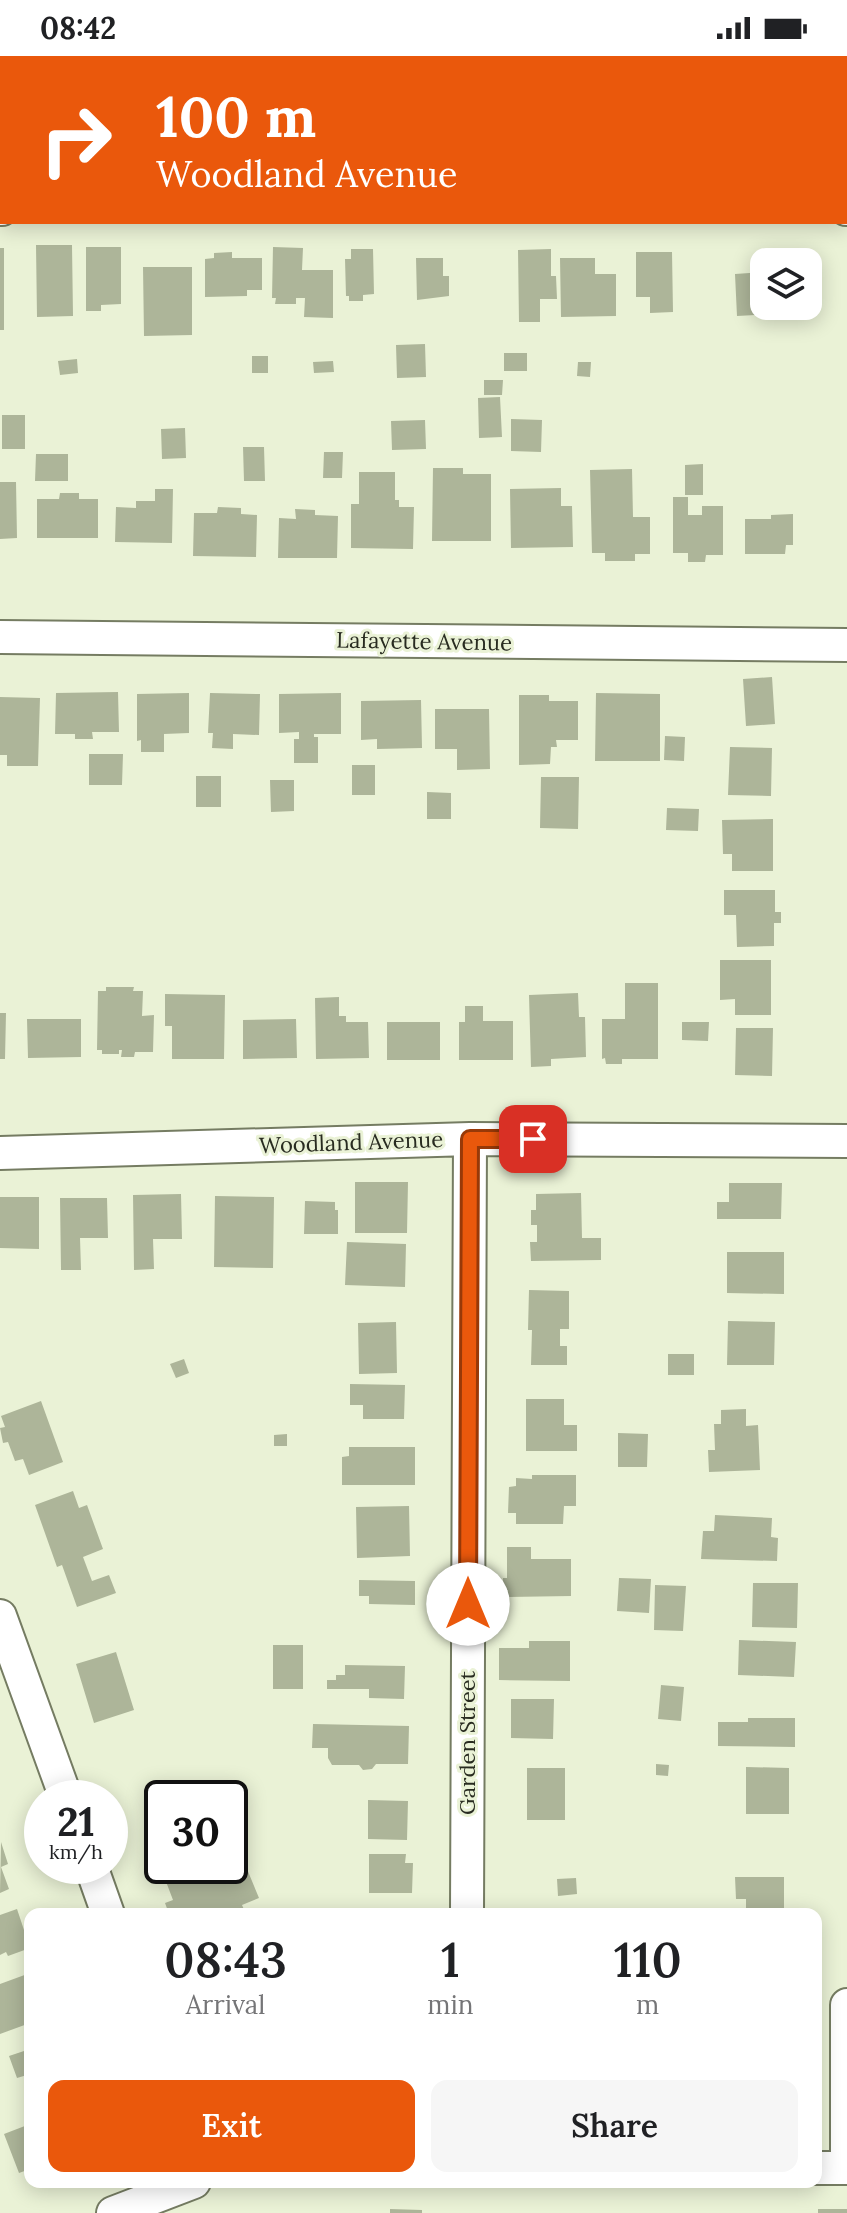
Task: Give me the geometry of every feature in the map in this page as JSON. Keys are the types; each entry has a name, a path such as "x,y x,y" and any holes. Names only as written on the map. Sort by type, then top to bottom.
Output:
{"street":[{"name":"Lafayette Avenue","path":"0,637 847,645"},
{"name":"Woodland Avenue","path":"0,1153 470,1139 847,1141"},
{"name":"Garden Street","path":"467,1908 470,1139"},
{"path":"4,1636 59,1780"},
{"path":"97,1884 106,1908"},
{"path":"822,2168 847,2168 847,2005"},
{"path":"113,2213 178,2188"}],"building":[{"path":"36,245 72,245 73,316 37,317"},
{"path":"86,247 121,247 121,304 101,305 101,311 86,311"},
{"path":"273,247 303,248 302,270 333,270 333,318 304,317 305,298 296,298 296,304 275,304 276,298 272,298"},
{"path":"0,248 4,248 4,330 0,330"},
{"path":"351,249 373,249 374,294 363,295 363,301 349,301 349,296 346,296 345,259 351,259"},
{"path":"551,249 551,276 556,276 557,299 540,299 540,322 519,322 518,250"},
{"path":"232,252 232,258 262,258 262,290 247,290 247,296 205,297 205,259 214,258 214,253"},
{"path":"636,252 672,252 673,312 650,313 650,297 636,297"},
{"path":"416,258 443,258 443,276 449,276 449,296 417,300"},
{"path":"560,258 595,258 595,274 616,274 616,316 561,317"},
{"path":"143,267 192,267 192,335 144,336"},
{"path":"750,273 750,315 737,316 735,274"},
{"path":"425,344 426,377 397,378 396,345"},
{"path":"504,353 527,353 527,371 504,371"},
{"path":"252,356 268,356 268,373 252,373"},
{"path":"77,359 78,373 60,375 58,361"},
{"path":"333,361 334,372 314,373 313,362"},
{"path":"578,362 591,362 590,377 577,376"},
{"path":"484,380 503,380 502,395 484,395"},
{"path":"500,397 502,437 479,438 478,398"},
{"path":"2,415 25,415 25,449 2,449"},
{"path":"511,419 542,420 541,452 511,451"},
{"path":"425,420 426,449 392,450 391,421"},
{"path":"185,428 186,458 162,459 161,429"},
{"path":"243,447 264,447 265,481 244,481"},
{"path":"324,452 343,452 342,478 323,478"},
{"path":"36,454 68,454 68,481 35,481"},
{"path":"703,464 703,495 685,495 685,465"},
{"path":"433,468 463,468 463,474 491,474 491,541 432,541"},
{"path":"632,469 633,517 650,517 650,554 635,554 635,561 605,561 605,553 592,553 590,470"},
{"path":"359,472 395,472 395,500 399,500 399,507 414,507 413,549 351,548 351,504 359,504"},
{"path":"0,482 16,482 17,538 0,539"},
{"path":"561,488 561,506 572,506 573,547 511,548 510,489"},
{"path":"155,489 173,489 172,543 115,542 116,507 136,508 136,501 155,501"},
{"path":"60,493 79,493 79,499 98,499 98,538 37,538 37,499 59,499"},
{"path":"673,497 688,497 688,515 702,515 702,506 723,506 723,555 706,555 705,562 688,562 688,553 673,553"},
{"path":"218,507 241,508 241,514 257,515 256,557 193,556 194,513 217,513"},
{"path":"295,509 315,510 315,515 338,516 337,558 278,558 279,518 296,519"},
{"path":"793,514 793,545 786,545 785,554 745,554 745,519 771,519 771,515"},
{"path":"772,677 775,724 746,726 743,679"},
{"path":"118,692 119,732 92,732 93,739 75,739 75,734 55,734 56,693"},
{"path":"189,693 189,733 164,734 164,752 141,752 141,740 137,741 137,694"},
{"path":"210,693 260,694 259,735 233,734 233,749 212,748 213,733 208,733"},
{"path":"341,693 341,734 314,734 318,737 318,763 294,763 294,739 299,739 299,732 279,733 279,694"},
{"path":"596,693 660,694 660,761 595,761"},
{"path":"519,695 549,695 549,701 578,701 578,740 556,740 557,747 551,747 550,764 519,765"},
{"path":"0,697 40,698 38,766 7,766 7,755 0,755"},
{"path":"421,700 422,748 377,749 377,739 361,740 361,701"},
{"path":"435,709 489,709 490,769 457,770 457,749 435,749"},
{"path":"665,736 685,737 684,761 664,760"},
{"path":"730,747 772,748 771,796 728,795"},
{"path":"89,754 123,754 122,785 89,785"},
{"path":"352,765 375,765 375,795 352,795"},
{"path":"196,776 221,776 221,807 196,807"},
{"path":"541,777 579,777 578,829 540,828"},
{"path":"270,780 294,780 294,811 271,812"},
{"path":"427,792 451,793 451,819 427,819"},
{"path":"667,808 699,809 698,831 666,830"},
{"path":"773,819 773,871 732,871 732,854 723,854 722,820"},
{"path":"724,890 775,890 775,912 781,912 781,923 774,923 774,946 737,947 736,915 724,915"},
{"path":"720,960 771,960 771,1015 735,1015 735,999 720,1000"},
{"path":"625,983 658,983 658,1059 622,1059 622,1064 606,1064 605,1058 602,1059 602,1019 625,1019"},
{"path":"106,987 134,987 133,991 143,991 142,1016 154,1015 153,1052 135,1052 134,1057 121,1057 122,1050 119,1054 102,1054 102,1050 97,1050 98,991 106,991"},
{"path":"578,993 579,1017 585,1017 586,1057 551,1059 551,1066 531,1067 529,995"},
{"path":"165,994 225,995 224,1059 172,1059 172,1026 165,1026"},
{"path":"339,997 339,1016 346,1016 346,1022 368,1022 369,1058 316,1059 315,998"},
{"path":"465,1006 483,1006 483,1021 513,1021 513,1060 459,1060 459,1022 465,1022"},
{"path":"0,1013 6,1013 5,1059 0,1059"},
{"path":"27,1019 81,1019 81,1057 28,1058"},
{"path":"296,1019 297,1058 243,1059 243,1020"},
{"path":"387,1022 440,1022 440,1060 387,1060"},
{"path":"682,1022 709,1022 708,1041 682,1040"},
{"path":"736,1028 773,1028 772,1076 735,1075"},
{"path":"355,1182 408,1182 407,1233 355,1233"},
{"path":"729,1183 782,1183 781,1219 717,1219 717,1202 729,1202"},
{"path":"581,1193 582,1238 601,1238 601,1260 531,1261 530,1242 537,1242 537,1225 531,1225 531,1210 536,1210 536,1194"},
{"path":"181,1194 182,1239 153,1239 154,1269 134,1270 133,1195"},
{"path":"215,1196 274,1197 273,1268 214,1267"},
{"path":"0,1197 39,1197 39,1249 0,1248"},
{"path":"60,1198 107,1198 108,1238 80,1238 81,1270 61,1270"},
{"path":"305,1201 335,1202 338,1234 304,1234"},
{"path":"347,1242 406,1244 405,1287 345,1285"},
{"path":"727,1252 784,1252 784,1294 727,1293"},
{"path":"529,1290 569,1291 569,1329 560,1329 560,1346 567,1346 567,1365 531,1365"},
{"path":"728,1321 775,1322 774,1365 727,1365"},
{"path":"396,1322 397,1373 359,1374 358,1323"},
{"path":"668,1354 694,1354 694,1375 668,1375"},
{"path":"184,1359 189,1373 176,1378 170,1364"},
{"path":"350,1384 405,1385 404,1419 363,1419 363,1405 350,1405"},
{"path":"526,1399 564,1399 564,1425 577,1425 577,1451 526,1451"},
{"path":"41,1401 63,1462 29,1475 23,1459 15,1461 8,1442 3,1443 0,1428 5,1427 1,1416"},
{"path":"746,1409 746,1426 758,1425 760,1470 709,1472 708,1450 715,1450 714,1424 721,1424 721,1410"},
{"path":"618,1433 648,1434 647,1467 618,1467"},
{"path":"287,1434 287,1446 274,1446 274,1435"},
{"path":"349,1447 415,1447 415,1485 342,1485 342,1457 349,1456"},
{"path":"532,1475 576,1475 576,1506 564,1506 563,1524 516,1524 516,1513 508,1513 509,1487 516,1486 516,1478 532,1479"},
{"path":"73,1491 79,1508 87,1505 103,1549 83,1557 92,1581 109,1575 116,1593 77,1607 62,1565 57,1567 35,1505"},
{"path":"409,1506 410,1556 357,1558 356,1507"},
{"path":"715,1515 772,1518 771,1537 778,1538 777,1561 701,1559 703,1531 714,1531"},
{"path":"507,1547 531,1547 531,1559 571,1559 571,1596 508,1597 508,1590 503,1590 503,1578 507,1578"},
{"path":"619,1578 651,1579 649,1613 617,1611"},
{"path":"359,1580 415,1581 415,1605 369,1604 369,1596 359,1596"},
{"path":"753,1583 798,1583 797,1628 752,1627"},
{"path":"655,1585 686,1586 683,1631 654,1630"},
{"path":"739,1640 796,1642 794,1677 738,1675"},
{"path":"529,1641 570,1641 570,1681 499,1680 499,1648 529,1648"},
{"path":"273,1645 303,1645 303,1689 273,1689"},
{"path":"116,1652 134,1710 94,1723 76,1664"},
{"path":"345,1665 405,1666 404,1699 369,1698 369,1689 327,1689 327,1680 336,1680 336,1675 345,1675"},
{"path":"661,1685 684,1687 681,1721 658,1719"},
{"path":"511,1699 554,1699 553,1739 511,1738"},
{"path":"748,1718 795,1718 795,1747 718,1746 718,1722 748,1722"},
{"path":"313,1724 409,1726 408,1764 376,1764 372,1769 363,1770 359,1765 332,1765 328,1748 312,1748"},
{"path":"656,1764 669,1765 668,1776 656,1775"},
{"path":"746,1767 789,1768 789,1814 746,1814"},
{"path":"527,1768 565,1768 565,1820 527,1820"},
{"path":"368,1800 408,1801 407,1840 368,1839"},
{"path":"1,1842 8,1864 1,1867 9,1889 0,1893"},
{"path":"369,1854 406,1854 405,1863 413,1863 412,1893 369,1893"},
{"path":"248,1871 259,1898 242,1905 243,1908 167,1908 165,1903 173,1900 167,1884 248,1884"},
{"path":"735,1877 784,1877 784,1908 746,1908 746,1899 736,1899"},
{"path":"576,1878 577,1894 558,1896 557,1879"},
{"path":"17,1909 24,1930 24,1950 8,1956 6,1952 0,1955 0,1915"},
{"path":"24,1975 24,2025 0,2034 0,1984"},
{"path":"24,2051 24,2076 17,2078 9,2056"},
{"path":"24,2126 24,2171 19,2173 4,2134"},
{"path":"390,2209 422,2210 422,2213 390,2213"},
{"path":"818,2209 847,2209 847,2213 818,2213"}],"route":[{"path":"468,1604 470,1139 533,1139"}]}
